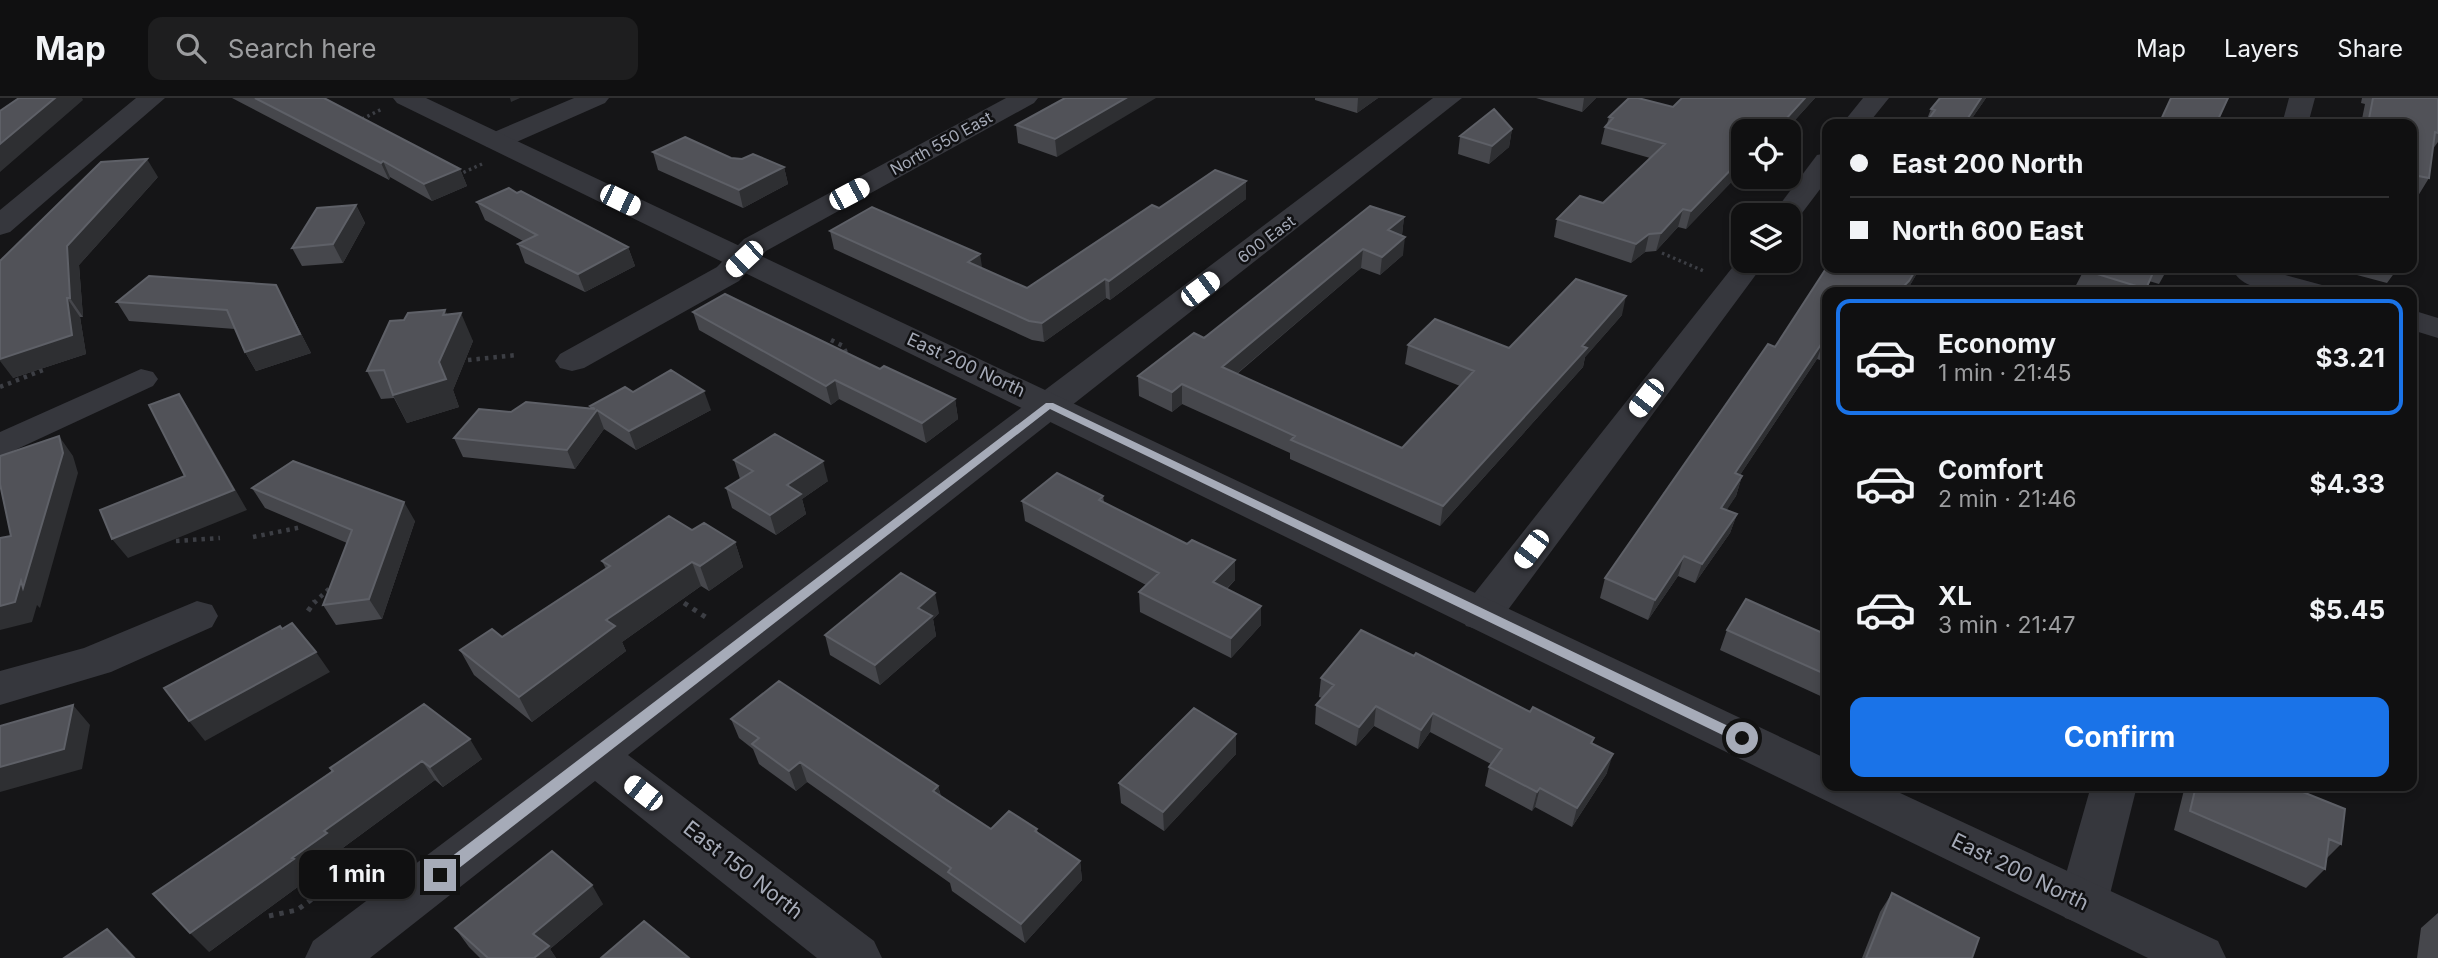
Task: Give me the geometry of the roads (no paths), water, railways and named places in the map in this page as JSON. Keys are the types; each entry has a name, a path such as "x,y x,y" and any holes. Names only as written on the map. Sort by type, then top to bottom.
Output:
{"street":[{"path":"0,226 46,184 152,98"},
{"path":"490,152 596,98"},
{"name":"North 550 East","path":"572,361 728,274 755,245 1025,98"},
{"name":"600 East","path":"331,958 1449,98"},
{"path":"1859,119 1876,98"},
{"path":"2296,119 2302,98"},
{"name":"East 200 North","path":"397,102 490,152 744,259 1822,778"},
{"path":"1795,203 1822,168"},
{"path":"1481,615 1742,273"},
{"path":"2250,278 2289,287"},
{"path":"2417,322 2438,328"},
{"path":"0,446 141,379"},
{"path":"0,688 96,661 197,616"},
{"name":"East 150 North","path":"596,756 856,958"},
{"name":"East 200 North","path":"1850,791 2200,958"},
{"path":"2082,902 2113,791"}]}
